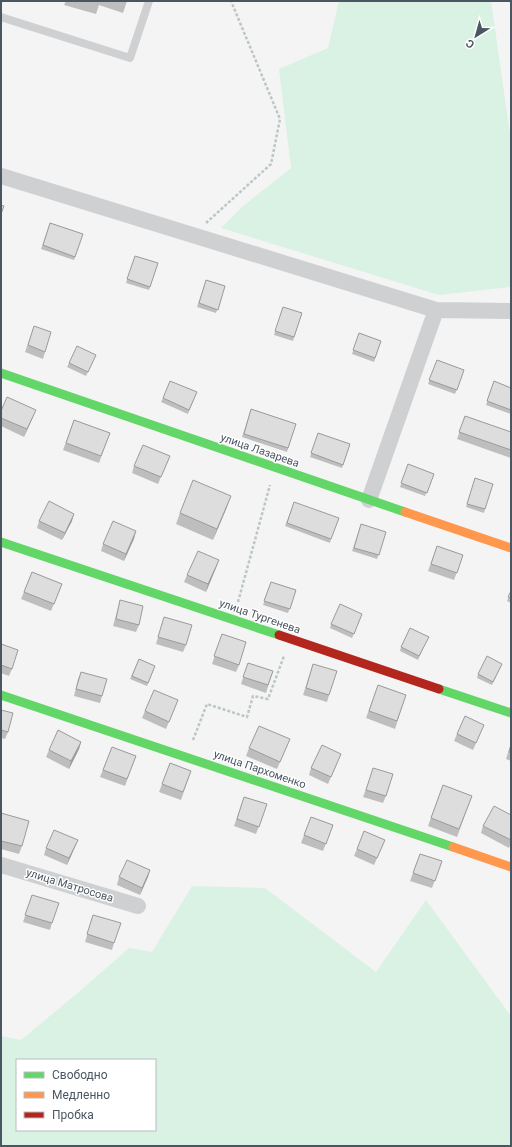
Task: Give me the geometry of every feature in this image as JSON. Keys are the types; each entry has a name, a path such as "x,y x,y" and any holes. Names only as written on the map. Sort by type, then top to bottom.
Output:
{"street":[{"path":"1,176 436,310 511,311"},
{"path":"369,500 436,310"},
{"name":"улица Лазарева","path":"1,373 511,548"},
{"name":"улица Тургенева","path":"1,542 511,714"},
{"name":"улица Пархоменко","path":"1,695 511,866"},
{"name":"улица Матросова","path":"1,865 138,906"}],"lane":[{"path":"1,17 130,58 149,1"}],"path":[{"path":"192,235 271,164 280,119 231,1"},
{"path":"234,620 275,467"},
{"path":"187,757 207,704 247,717 253,696 268,699 291,639"}],"green space":[{"path":"339,1 491,1 511,141 511,287 439,295 221,228 243,206 291,168 279,69 328,48"},
{"path":"192,886 265,888 376,972 426,900 511,1016 511,1146 1,1146 1,1036 21,1040 129,948 152,952"}],"building":[{"path":"1,205 4,206 1,214"},
{"path":"50,223 83,234 75,257 43,245"},
{"path":"135,256 158,263 150,287 127,279"},
{"path":"206,280 225,286 218,310 199,303"},
{"path":"283,307 302,313 294,337 275,331"},
{"path":"34,326 51,332 45,352 28,345"},
{"path":"359,333 381,341 375,358 353,350"},
{"path":"77,346 96,355 88,372 69,363"},
{"path":"437,360 464,370 457,390 429,380"},
{"path":"170,381 197,392 189,410 163,398"},
{"path":"494,381 511,388 511,410 487,401"},
{"path":"7,397 36,410 27,429 1,418 1,411"},
{"path":"251,409 296,424 288,448 244,434"},
{"path":"465,416 511,432 511,450 459,432"},
{"path":"74,420 110,433 101,456 66,443"},
{"path":"318,433 350,444 343,465 311,453"},
{"path":"143,445 170,456 161,477 134,466"},
{"path":"408,464 434,474 427,493 401,483"},
{"path":"475,478 493,484 485,509 467,504"},
{"path":"193,480 231,496 217,529 180,513"},
{"path":"49,501 74,514 65,533 39,521"},
{"path":"294,502 339,518 331,539 287,523"},
{"path":"113,521 136,531 126,554 103,544"},
{"path":"361,524 386,532 379,555 354,548"},
{"path":"437,546 463,555 457,573 431,564"},
{"path":"198,551 219,560 208,584 187,575"},
{"path":"32,572 62,584 54,604 24,592"},
{"path":"271,582 296,590 290,609 264,601"},
{"path":"511,591 511,598 508,597"},
{"path":"120,600 143,606 139,625 116,619"},
{"path":"340,604 362,614 354,634 331,624"},
{"path":"164,617 192,625 186,645 158,637"},
{"path":"410,628 429,637 419,656 401,647"},
{"path":"222,634 246,642 239,665 214,656"},
{"path":"1,644 18,650 12,669 1,665"},
{"path":"487,656 502,664 493,682 478,674"},
{"path":"139,659 155,666 148,683 132,676"},
{"path":"248,663 273,671 268,685 243,677"},
{"path":"313,664 337,671 329,695 306,688"},
{"path":"81,672 107,679 102,696 76,689"},
{"path":"378,685 406,695 397,721 369,711"},
{"path":"154,690 178,700 169,722 145,711"},
{"path":"1,710 13,713 8,732 1,730"},
{"path":"465,716 484,725 476,743 457,734"},
{"path":"259,726 290,739 280,762 249,748"},
{"path":"58,730 81,742 71,761 49,750"},
{"path":"322,745 341,754 331,777 311,768"},
{"path":"112,747 136,756 127,779 103,770"},
{"path":"170,763 191,771 183,792 162,784"},
{"path":"373,768 393,774 386,796 366,790"},
{"path":"443,785 472,796 459,829 431,818"},
{"path":"244,797 267,804 259,827 237,819"},
{"path":"494,806 511,815 511,840 483,826"},
{"path":"1,813 29,821 22,846 1,841"},
{"path":"311,817 333,825 326,844 304,835"},
{"path":"54,830 78,840 69,858 46,848"},
{"path":"364,831 385,840 377,858 357,849"},
{"path":"420,854 442,861 435,881 413,873"},
{"path":"127,860 150,870 142,888 119,877"},
{"path":"32,895 59,903 52,923 25,915"},
{"path":"93,915 121,923 114,943 87,934"}],"traffic: fast":[{"path":"1,373 405,512"},
{"path":"1,542 279,635"},
{"path":"439,689 511,713"},
{"path":"1,695 453,847"}],"traffic: slow":[{"path":"405,512 511,548"},
{"path":"453,847 511,867"}],"traffic: jam":[{"path":"279,635 439,689"}]}
